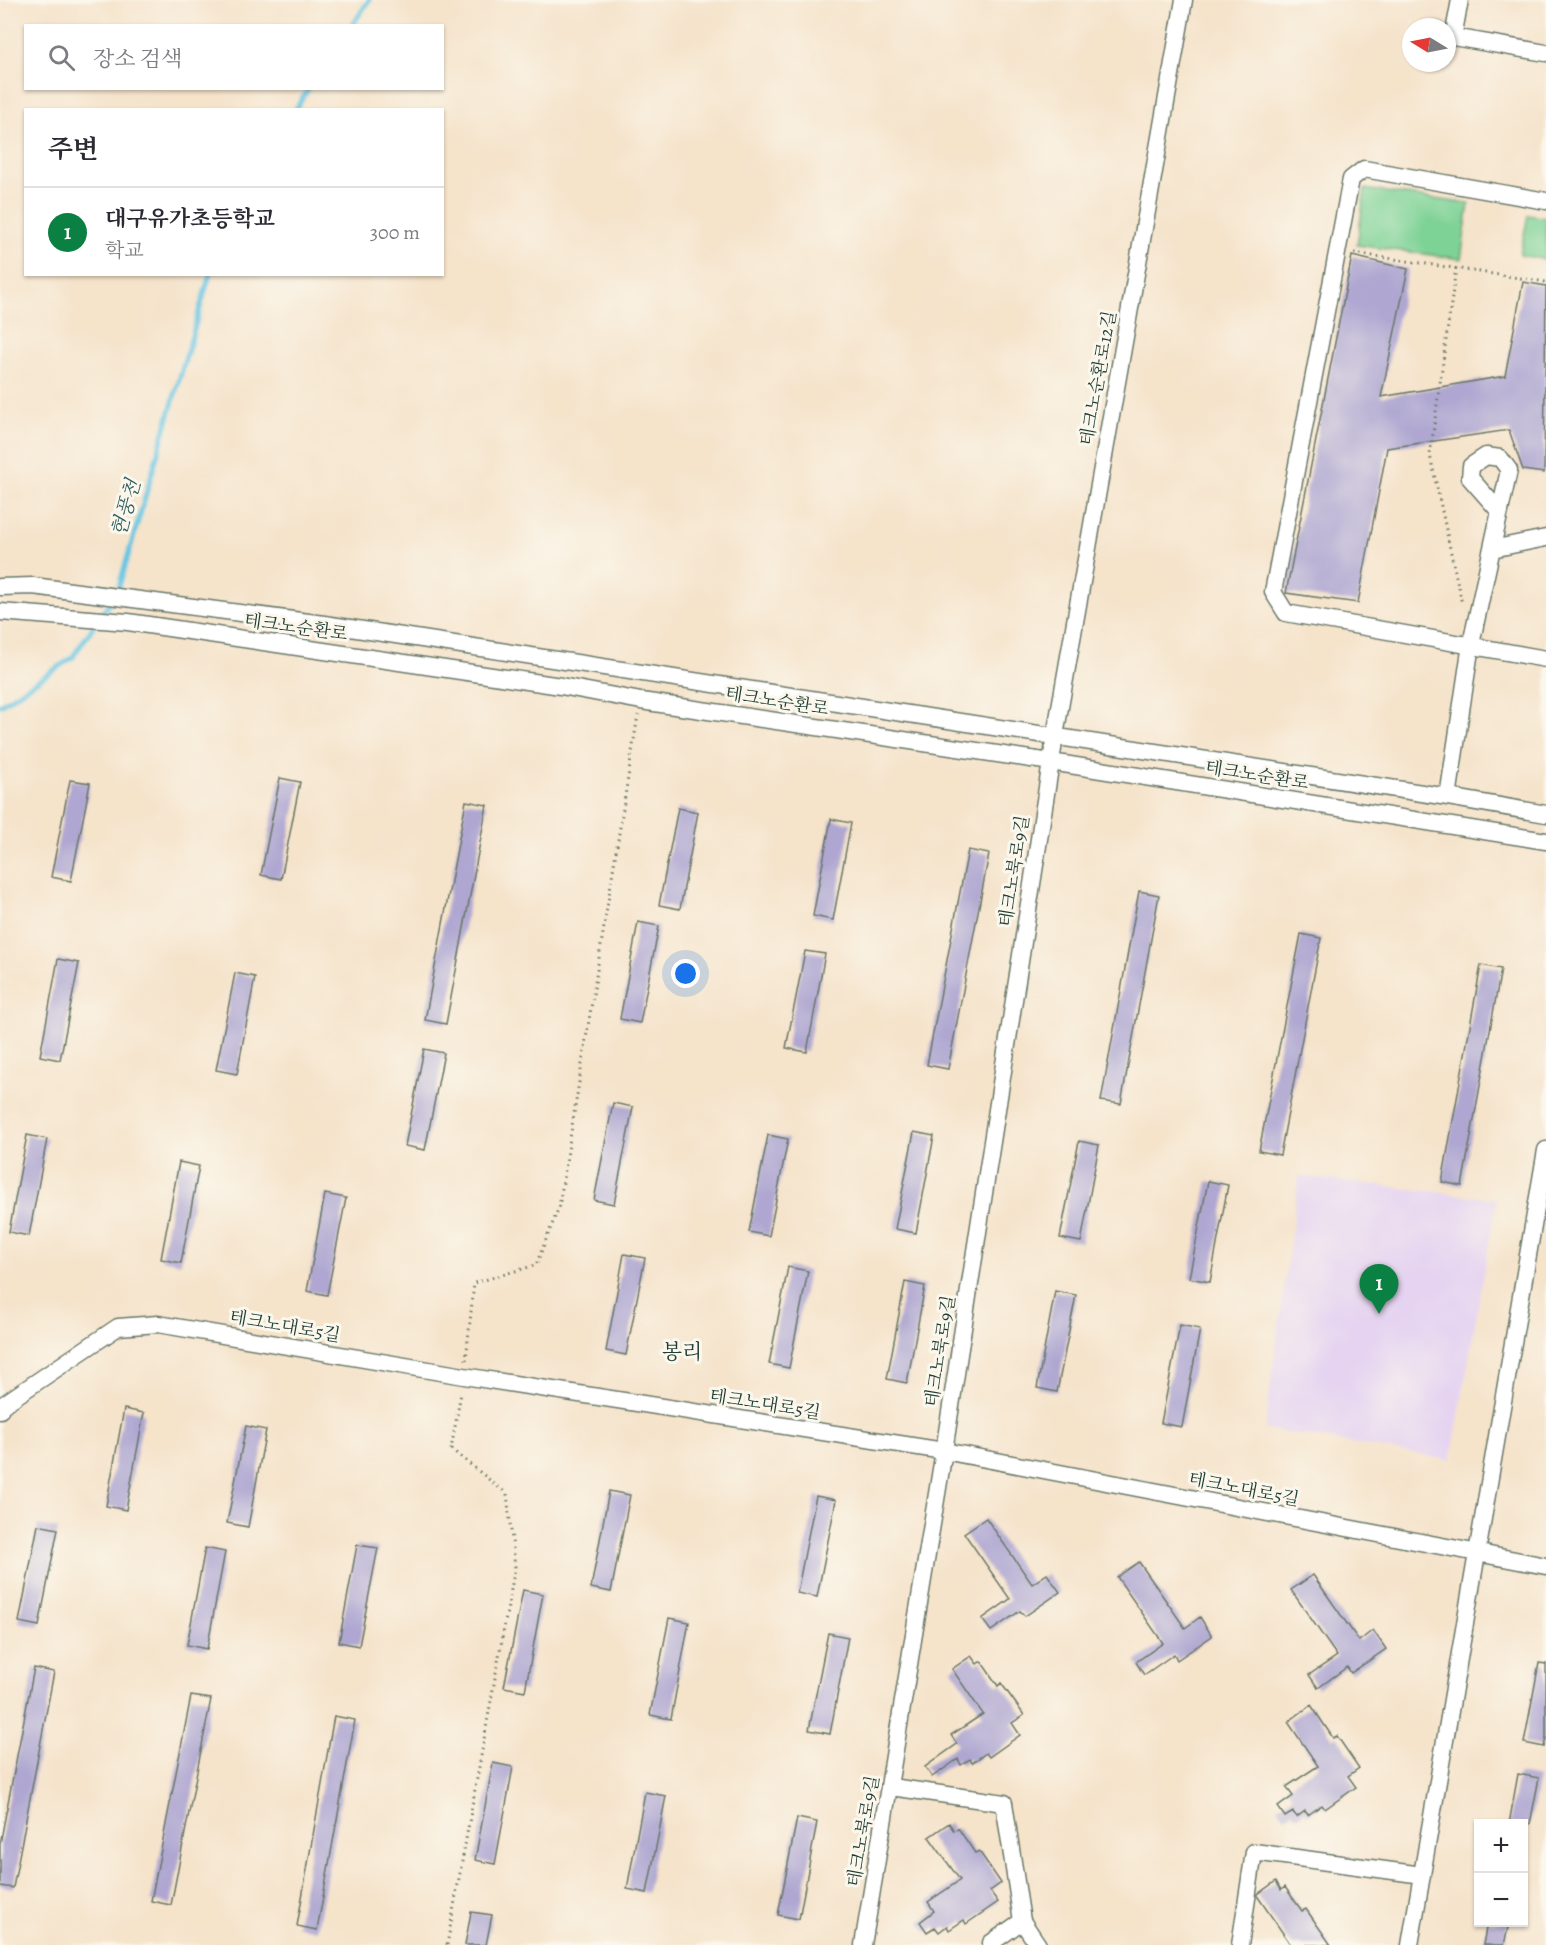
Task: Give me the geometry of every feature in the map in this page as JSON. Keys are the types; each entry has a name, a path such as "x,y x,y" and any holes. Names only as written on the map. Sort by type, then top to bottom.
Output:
{"street":[{"name":"테크노순환로12길","path":"1052,762 1184,0"},
{"path":"1460,0 1454,37 1546,52"},
{"path":"1546,201 1364,169 1351,179 1273,592 1286,613 1546,659"},
{"path":"1448,797 1471,644 1500,512"},
{"path":"1492,549 1546,538"},
{"name":"테크노순환로","path":"0,587 33,586 324,624 1546,814"},
{"name":"테크노순환로","path":"0,612 140,624 549,684 641,701 1052,762 1546,841"},
{"name":"테크노북로9길","path":"863,1945 891,1788 1052,762"},
{"path":"1410,1945 1546,1150"},
{"name":"테크노대로5길","path":"0,1410 1,1406 118,1327 158,1324 464,1377 944,1451 1546,1566"},
{"path":"891,1788 1004,1803 1022,1920 1038,1945"},
{"path":"1240,1945 1254,1852 1422,1875"},
{"path":"992,1945 991,1943 1022,1920"}],"path":[{"path":"1338,251 1546,282"},
{"path":"1456,268 1430,455 1464,611"},
{"path":"447,1945 515,1567 507,1494 451,1449 464,1377 474,1283 536,1265 559,1207 641,701"}],"shaded area":[{"path":"1299,1176 1497,1199 1451,1460 1265,1429"}],"green space":[{"path":"1365,189 1469,204 1461,259 1357,245"},
{"path":"1528,215 1546,218 1546,260 1520,255"}],"building":[{"path":"1352,256 1408,269 1381,397 1505,376 1523,282 1546,286 1544,473 1523,470 1509,430 1387,448 1358,603 1286,593"},
{"path":"280,778 300,782 281,879 261,875"},
{"path":"70,780 90,783 71,881 51,877"},
{"path":"466,801 487,805 446,1024 425,1020"},
{"path":"678,808 698,812 680,909 659,905"},
{"path":"831,819 851,823 833,920 813,916"},
{"path":"968,850 989,854 948,1069 927,1065"},
{"path":"1139,891 1159,895 1121,1104 1101,1101"},
{"path":"638,922 659,926 640,1023 620,1019"},
{"path":"1301,934 1321,938 1280,1155 1259,1151"},
{"path":"805,951 825,954 807,1052 786,1048"},
{"path":"58,959 79,963 60,1060 40,1056"},
{"path":"1481,965 1501,969 1462,1186 1442,1182"},
{"path":"235,973 255,977 237,1074 216,1070"},
{"path":"424,1049 444,1053 425,1150 405,1146"},
{"path":"613,1103 633,1107 614,1204 594,1200"},
{"path":"914,1132 934,1136 916,1233 895,1229"},
{"path":"27,1135 47,1139 29,1236 9,1232"},
{"path":"768,1135 788,1139 769,1236 749,1232"},
{"path":"1079,1141 1099,1145 1081,1242 1060,1238"},
{"path":"179,1162 199,1166 181,1263 161,1259"},
{"path":"1208,1181 1228,1185 1210,1282 1189,1278"},
{"path":"325,1194 346,1198 327,1295 307,1291"},
{"path":"624,1254 645,1258 626,1355 606,1351"},
{"path":"788,1267 808,1271 789,1368 769,1364"},
{"path":"905,1282 925,1286 907,1383 887,1379"},
{"path":"1055,1291 1076,1295 1057,1392 1037,1388"},
{"path":"1180,1325 1200,1329 1182,1427 1161,1423"},
{"path":"124,1409 144,1413 126,1510 106,1506"},
{"path":"246,1426 266,1430 248,1527 227,1523"},
{"path":"609,1491 630,1495 611,1592 591,1588"},
{"path":"816,1496 836,1500 817,1597 797,1593"},
{"path":"986,1518 1032,1584 1047,1574 1060,1592 1025,1616 1020,1611 991,1631 982,1619 1010,1599 964,1533"},
{"path":"38,1525 58,1529 39,1626 19,1622"},
{"path":"357,1545 378,1548 359,1646 339,1642"},
{"path":"205,1548 225,1552 207,1649 187,1645"},
{"path":"1139,1562 1185,1628 1200,1617 1212,1636 1177,1660 1174,1654 1144,1675 1136,1662 1163,1643 1117,1577"},
{"path":"1313,1575 1359,1641 1373,1630 1386,1649 1351,1673 1347,1667 1318,1688 1309,1675 1337,1656 1291,1590"},
{"path":"523,1590 543,1594 525,1691 504,1687"},
{"path":"669,1618 689,1622 671,1719 650,1715"},
{"path":"828,1633 848,1637 830,1734 809,1730"},
{"path":"971,1656 977,1664 981,1661 998,1686 1001,1683 1024,1715 1012,1723 1020,1735 989,1757 986,1753 972,1763 970,1759 961,1765 958,1759 932,1777 925,1767 957,1744 951,1735 983,1714 952,1669"},
{"path":"1539,1663 1546,1664 1544,1747 1524,1743"},
{"path":"34,1668 54,1672 13,1888 0,1886 0,1844"},
{"path":"191,1696 211,1699 171,1905 151,1901"},
{"path":"1311,1705 1333,1738 1337,1736 1359,1768 1348,1776 1356,1787 1325,1809 1322,1805 1308,1815 1305,1811 1297,1817 1293,1812 1285,1817 1278,1807 1293,1796 1286,1787 1318,1766 1288,1722"},
{"path":"334,1716 355,1720 317,1930 297,1926"},
{"path":"493,1763 513,1767 495,1864 475,1860"},
{"path":"1518,1774 1539,1778 1530,1824 1528,1824 1528,1819 1510,1819"},
{"path":"645,1792 666,1796 647,1893 627,1889"},
{"path":"797,1818 817,1822 799,1919 778,1915"},
{"path":"949,1823 954,1831 958,1828 975,1853 979,1851 1001,1883 990,1891 998,1902 966,1924 964,1920 949,1930 947,1926 939,1932 935,1927 927,1932 920,1922 934,1911 928,1902 960,1880 929,1837"},
{"path":"1276,1881 1281,1890 1285,1887 1302,1911 1306,1909 1331,1945 1291,1945 1258,1897 1258,1894"},
{"path":"471,1912 492,1915 486,1945 465,1945"},
{"path":"1486,1927 1508,1927 1504,1945 1483,1945"}],"waterway":[{"name":"현풍천","path":"353,24 369,0"},
{"name":"현풍천","path":"296,108 308,90"},
{"name":"현풍천","path":"0,705 72,658 118,590 209,276"}],"place":[{"name":"대구유가초등학교","path":"1379,1314"}],"district":[{"name":"봉리","path":"682,1352"}]}
